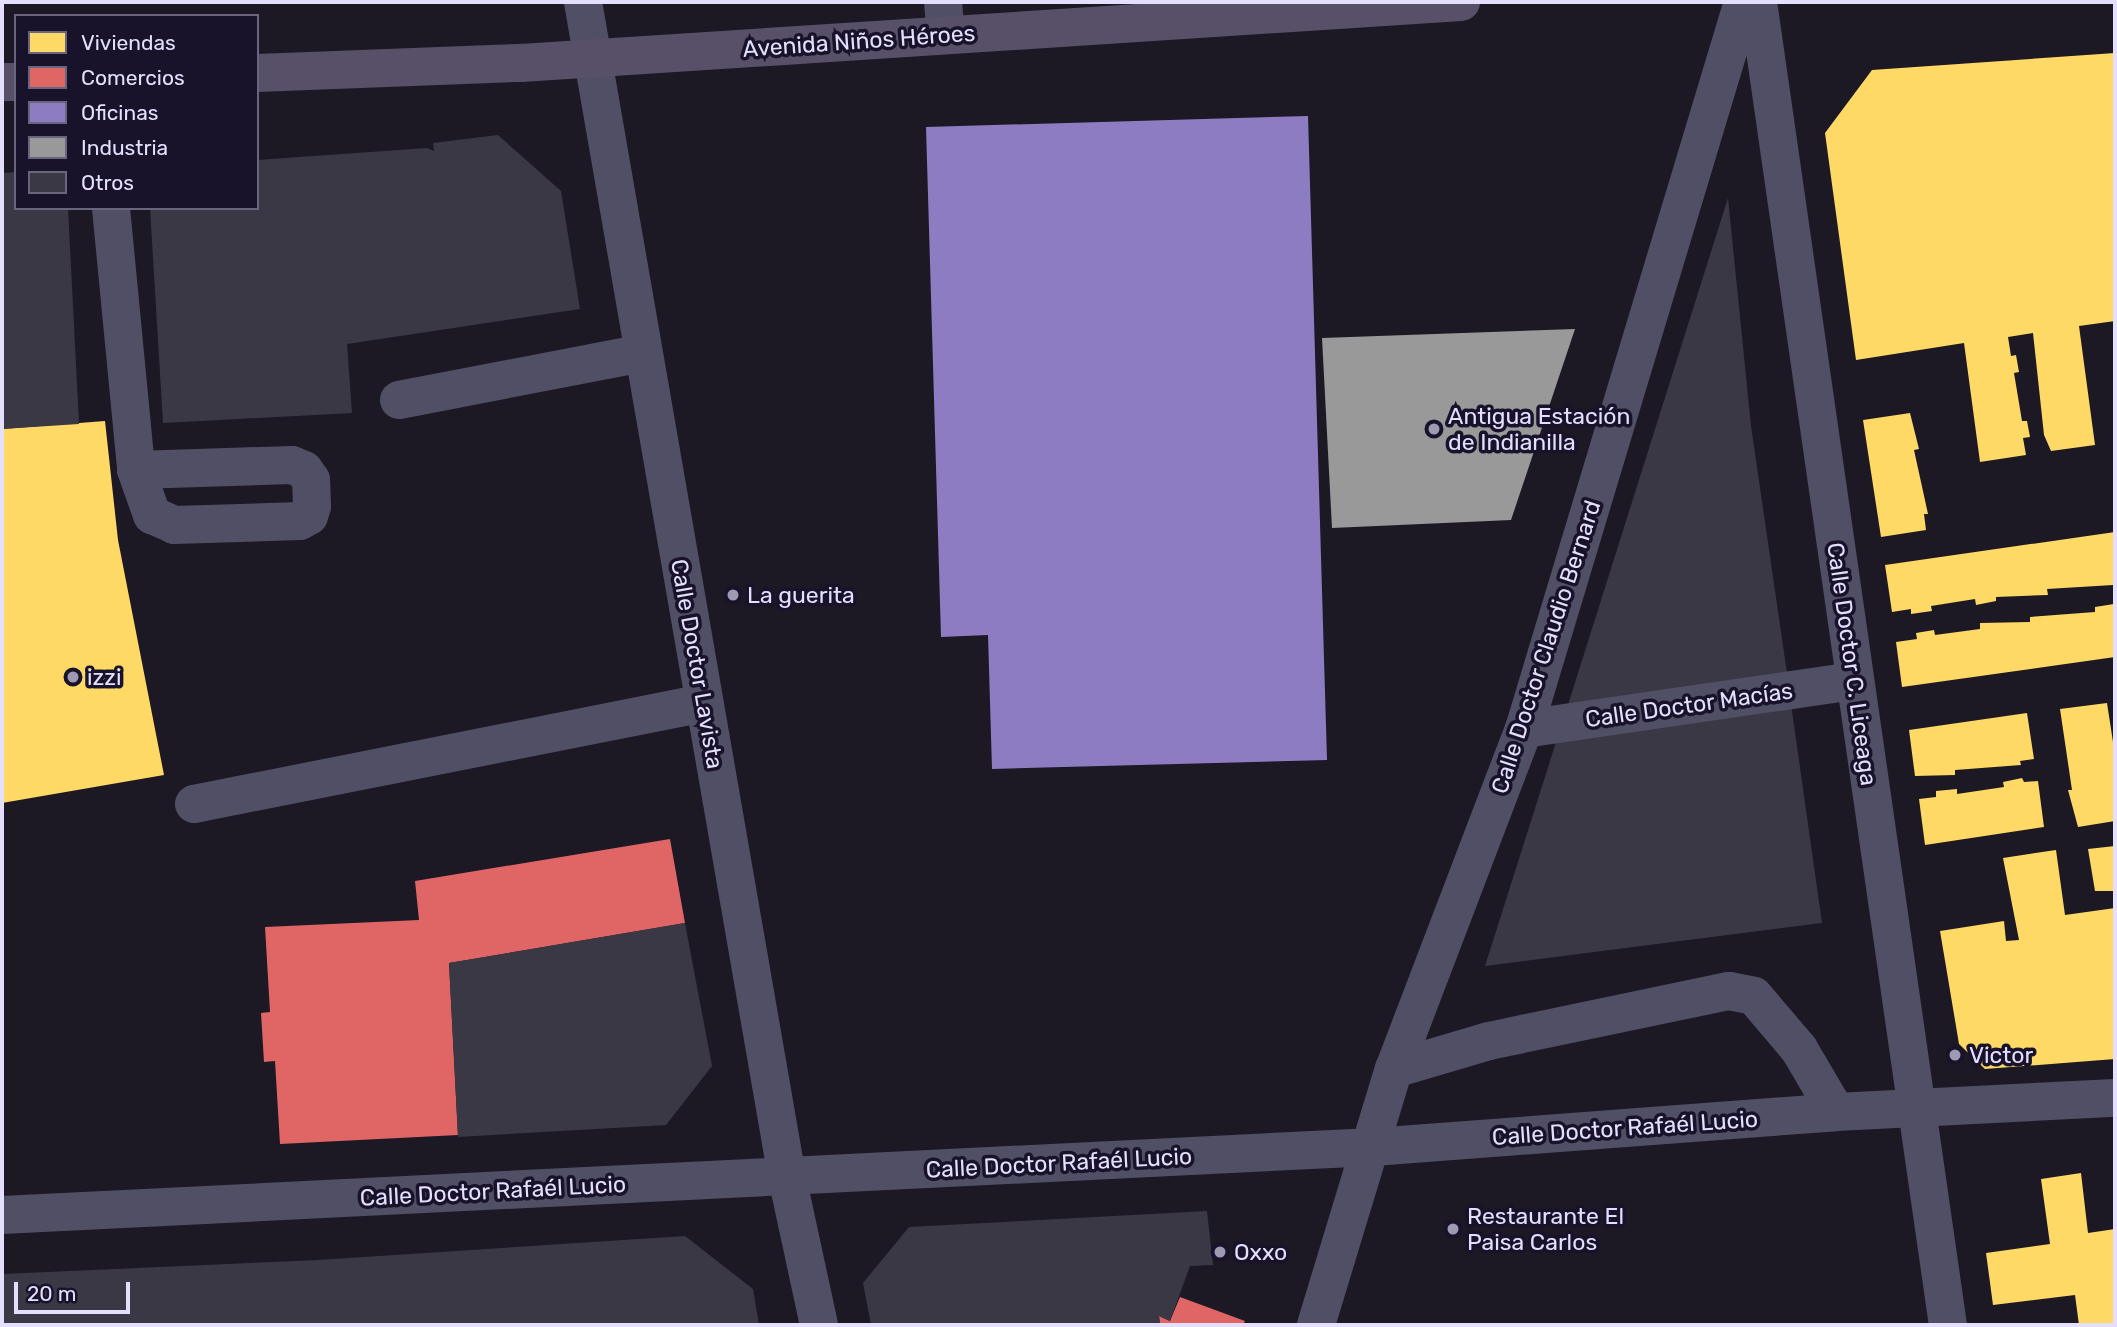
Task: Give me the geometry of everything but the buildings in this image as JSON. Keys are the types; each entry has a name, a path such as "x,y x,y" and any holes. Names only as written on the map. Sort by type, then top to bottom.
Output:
{"main road":[{"name":"Avenida Niños Héroes","path":"259,73 592,58 944,19 1461,2"}],"street":[{"name":"Calle Doctor Lavista","path":"583,2 787,1177 819,1325"},
{"name":"Calle Doctor Claudio Bernard","path":"1316,1325 1373,1147 1394,1069 1524,729 1743,2"},
{"name":"Calle Doctor C. Liceaga","path":"1758,2 1915,1110 1948,1325"},
{"path":"111,210 136,470"},
{"path":"399,400 643,352"},
{"name":"Calle Doctor Macías","path":"1524,729 1854,681"},
{"path":"194,804 704,703"},
{"path":"1394,1069 1489,1041 1729,991 1754,996 1799,1049 1836,1112"},
{"name":"Calle Doctor Rafaél Lucio","path":"2,1215 1373,1147 1836,1112 2115,1098"}],"place":[{"name":"Antigua Estación de Indianilla","path":"1434,429"},
{"name":"La guerita","path":"733,595"},
{"name":"izzi","path":"73,677"},
{"name":"Victor","path":"1955,1055"},
{"name":"Restaurante El Paisa Carlos","path":"1453,1229"},
{"name":"Oxxo","path":"1220,1252"}]}
